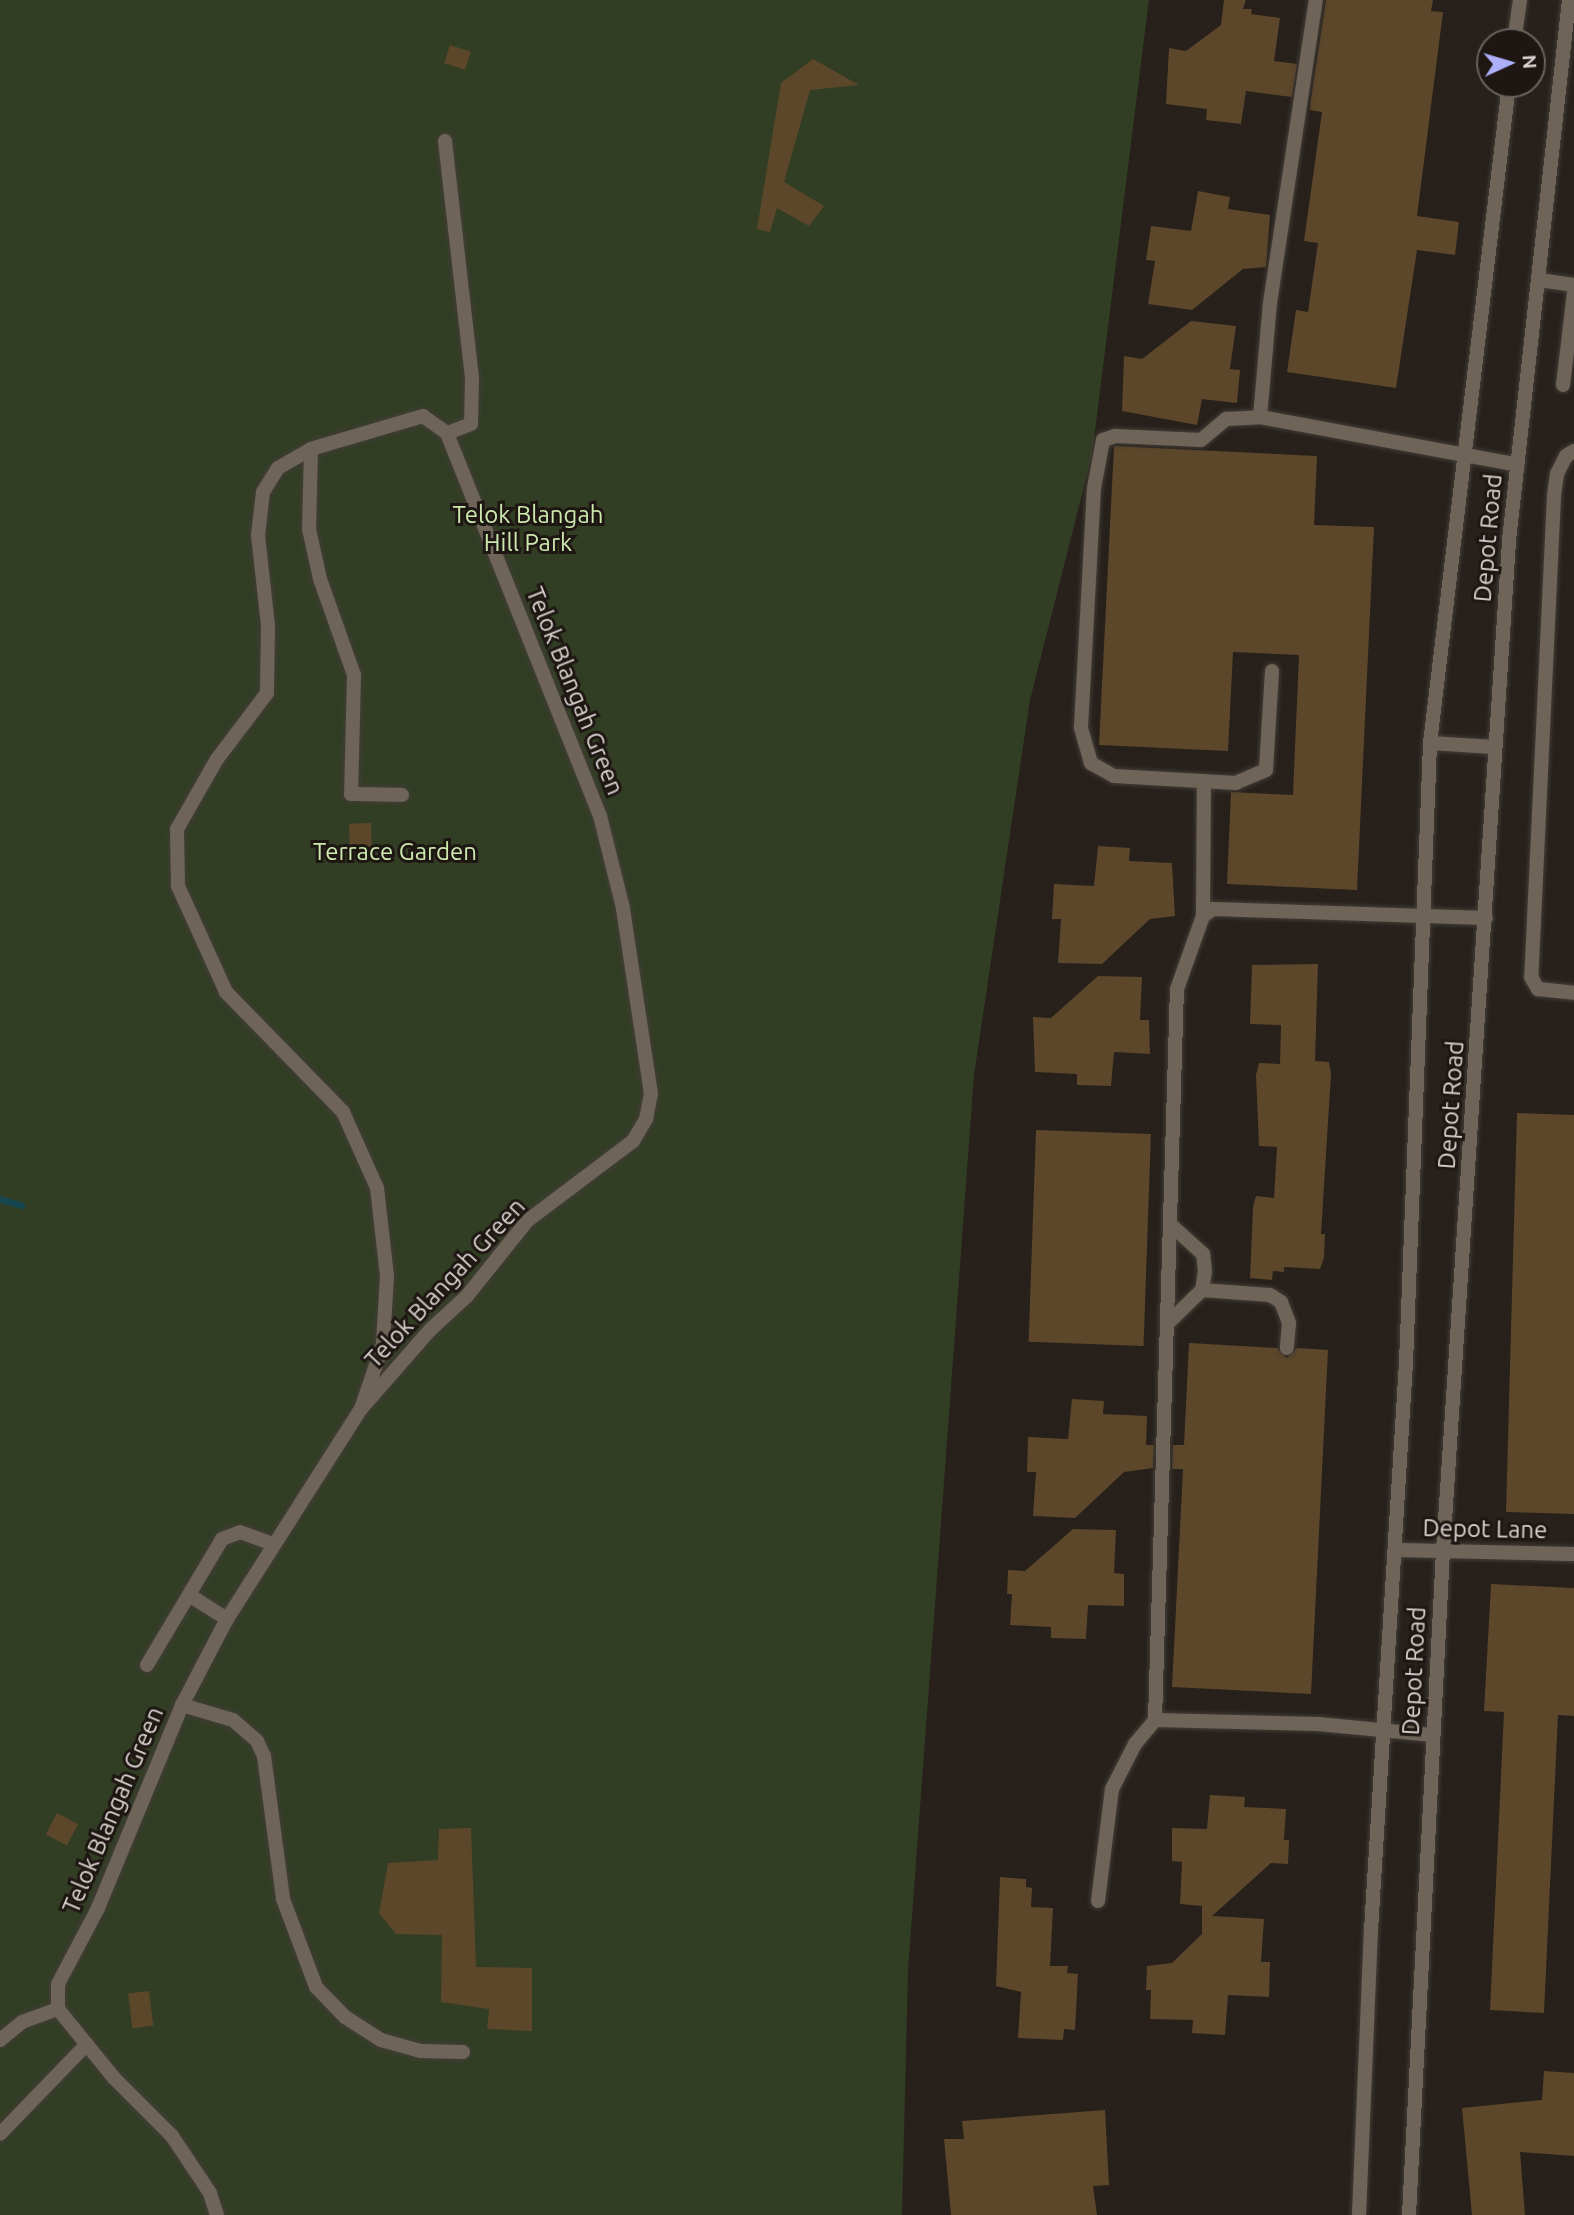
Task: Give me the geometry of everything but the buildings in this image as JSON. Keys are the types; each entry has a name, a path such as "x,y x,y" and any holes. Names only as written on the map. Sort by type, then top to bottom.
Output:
{"street":[{"path":"1260,417 1270,303 1316,0"},
{"path":"1516,28 1520,0"},
{"name":"Depot Road","path":"1409,2215 1443,1551 1486,918 1494,747 1518,465 1569,42 1569,0"},
{"name":"Depot Road","path":"1359,2215 1383,1731 1395,1550 1430,743 1507,98"},
{"path":"445,141 472,378 471,425 447,433"},
{"path":"1539,280 1574,285"},
{"path":"1563,386 1574,293"},
{"name":"Telok Blangah Green","path":"58,2009 58,1984 98,1908 182,1705 227,1619 361,1409 430,1329 467,1296 527,1221 633,1141 646,1119 651,1094 623,908 600,816 447,433 423,416 311,449 278,468 262,492 258,534 268,626 267,693 217,759 177,829 178,886 226,992 344,1112 377,1188 387,1276 383,1344 361,1409"},
{"path":"1272,671 1266,770 1236,783 1114,776 1091,763 1081,727 1094,488 1103,440 1115,436 1192,445 1226,419 1260,417 1465,453 1518,465"},
{"path":"311,449 309,528 320,579 354,675 351,794 402,795"},
{"path":"1574,451 1566,456 1557,474 1554,496 1531,977 1538,989 1574,993"},
{"path":"1430,743 1494,747"},
{"path":"1098,1901 1112,1789 1135,1744 1155,1720 1177,989 1202,916 1205,781"},
{"path":"1202,916 1213,909 1486,918"},
{"path":"1169,1322 1202,1290 1202,1254 1171,1225"},
{"path":"1202,1290 1270,1295 1281,1302 1289,1323 1287,1348"},
{"path":"146,1665 222,1539 231,1534 250,1533 273,1544"},
{"name":"Depot Lane","path":"1395,1550 1574,1554"},
{"path":"189,1595 227,1619"},
{"path":"182,1705 233,1720 257,1741 264,1756 283,1899 316,1987 345,2017 381,2039 421,2052 463,2052"},
{"path":"1155,1720 1318,1724 1433,1735"},
{"path":"0,2040 22,2021 58,2009 172,2136 210,2193 217,2215"},
{"path":"0,2134 88,2044"}],"green space":[{"name":"Telok Blangah Hill Park","path":"0,0 1149,0 1092,455 1030,700 974,1075 908,1971 902,2215 0,2215"}],"waterway":[{"path":"0,1199 21,1205"}],"park label":[{"name":"Terrace Garden","path":"395,852"}]}
